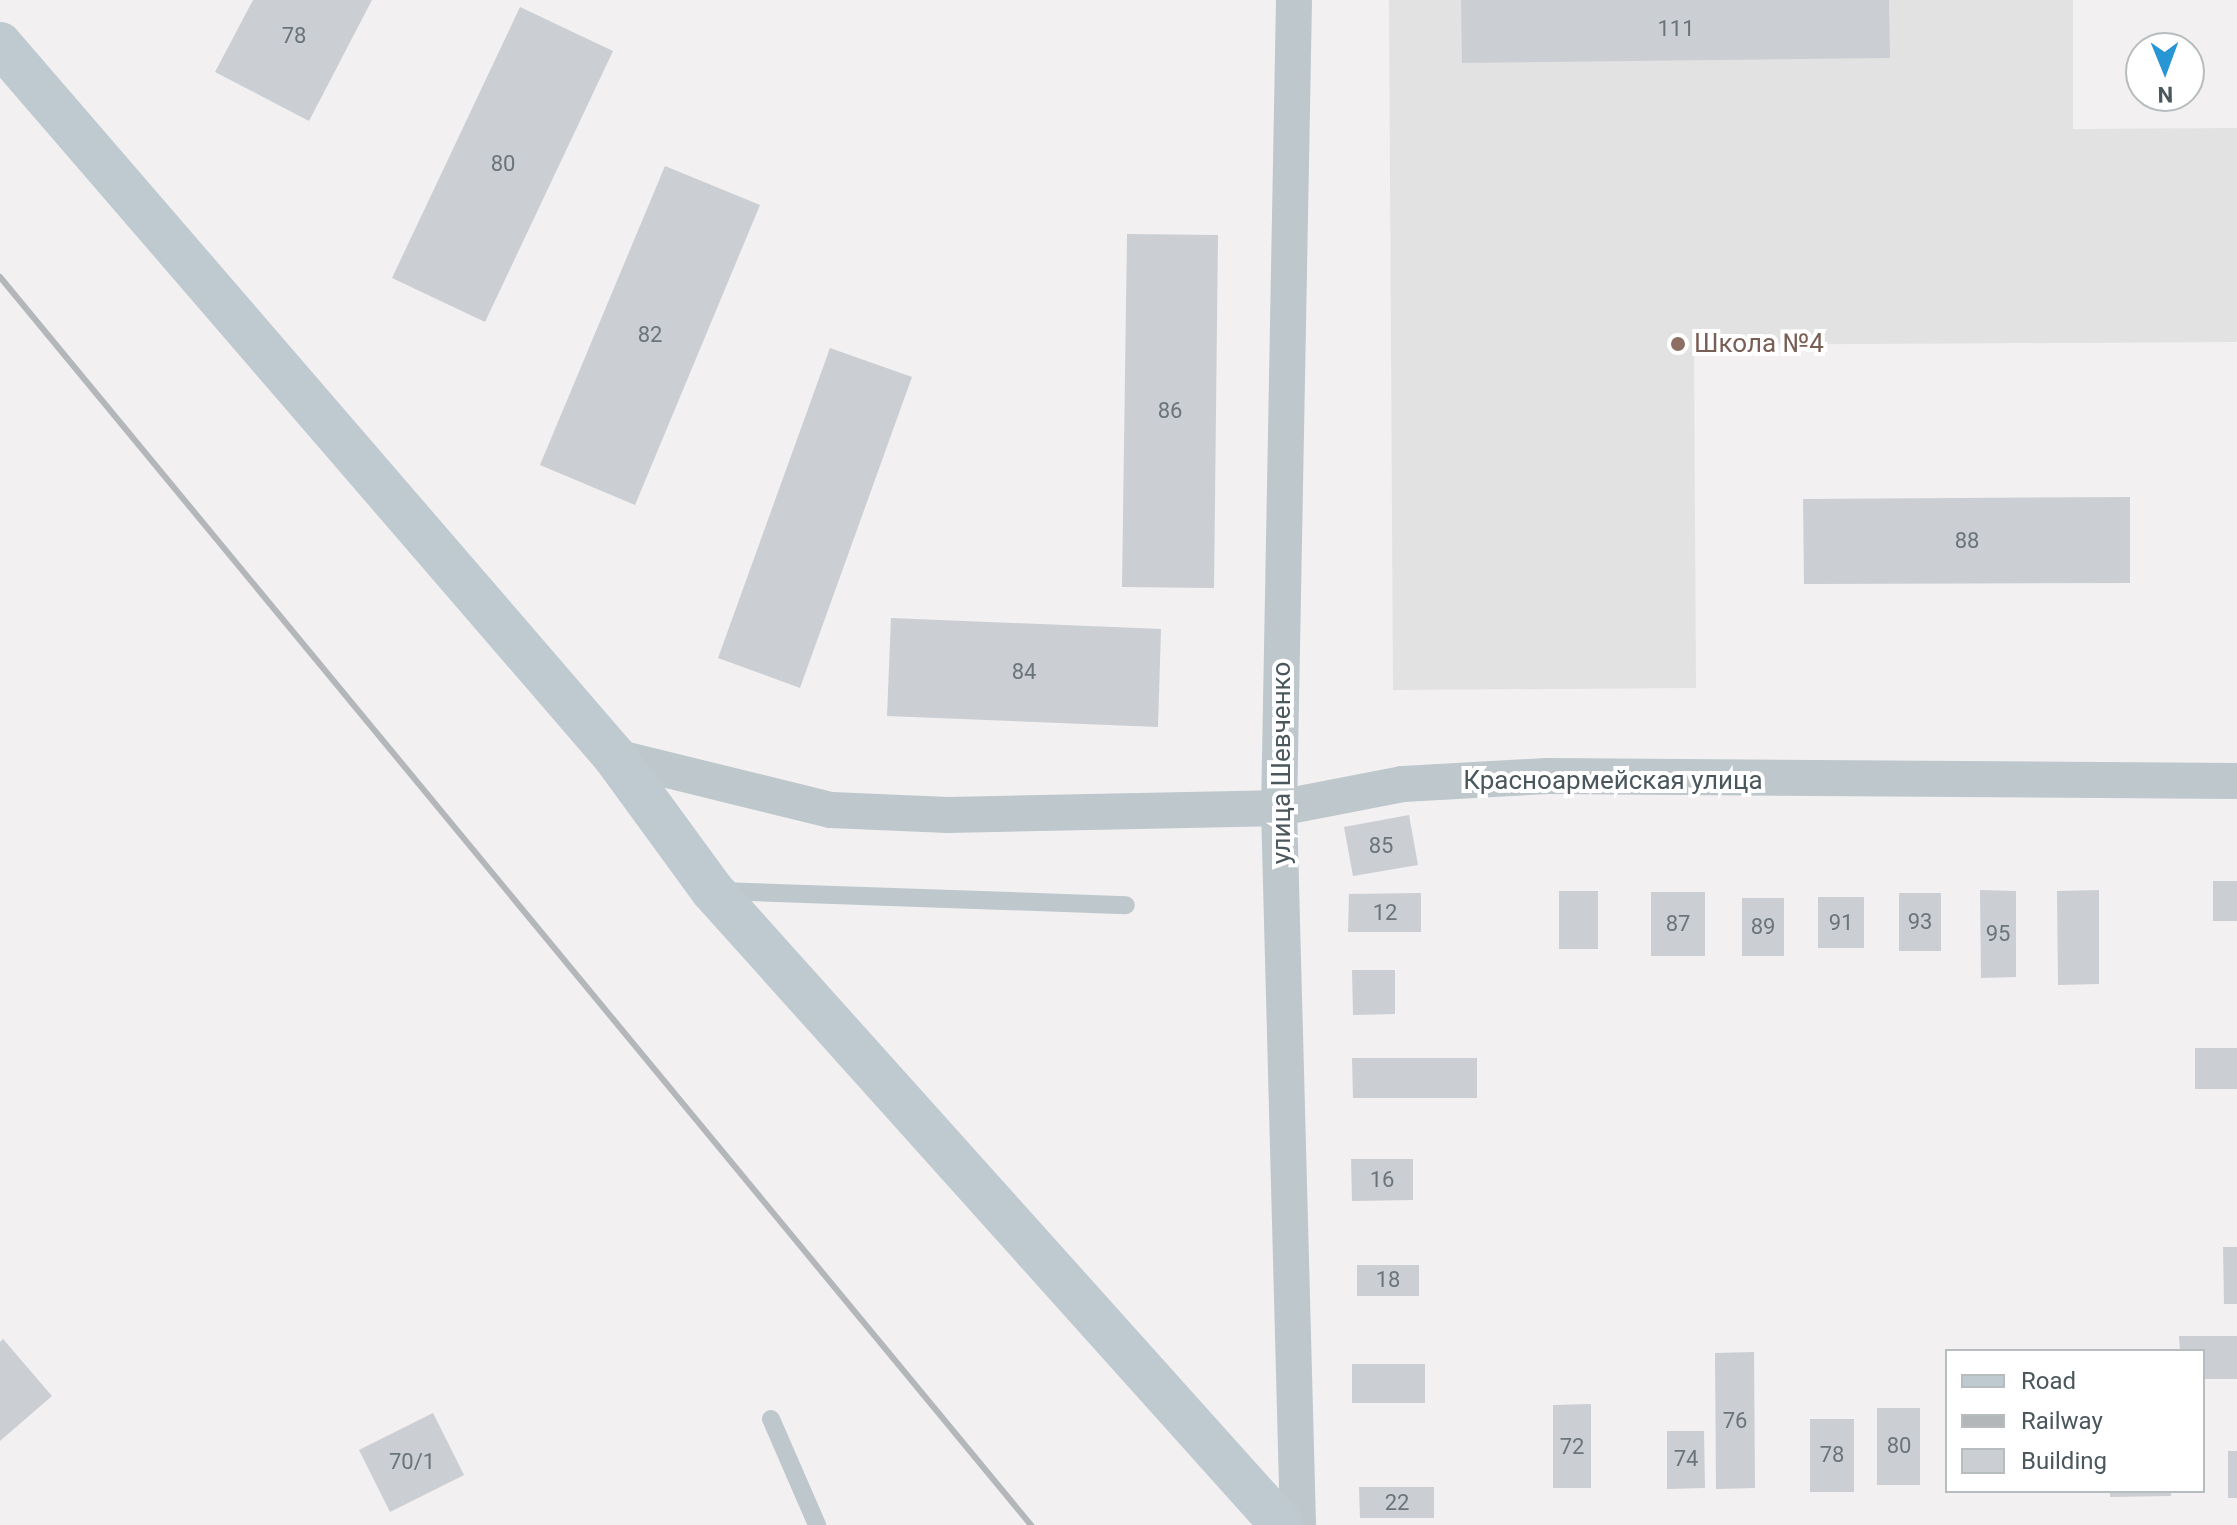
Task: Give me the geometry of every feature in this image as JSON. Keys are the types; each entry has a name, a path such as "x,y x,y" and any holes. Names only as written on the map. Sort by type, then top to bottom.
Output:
{"street":[{"name":"улица Шевченко","path":"1294,0 1279,808 1298,1525"},
{"path":"0,44 615,757 712,890 1282,1525"},
{"name":"Красноармейская улица","path":"615,757 831,810 1279,808 1403,784 1548,776 2237,781"}],"lane":[{"path":"712,890 1126,905"},
{"path":"771,1419 817,1525"}],"shaded area":[{"name":"Школа №4","path":"1389,0 2073,0 2073,129 2237,128 2237,342 1694,345 1696,688 1393,690"}],"building":[{"path":"253,0 372,0 309,121 215,72"},
{"path":"1461,0 1889,0 1890,58 1462,63"},
{"path":"520,7 613,51 485,322 392,278"},
{"path":"665,166 760,205 635,505 540,465"},
{"path":"1127,234 1218,235 1214,588 1122,587"},
{"path":"830,348 912,377 800,688 718,658"},
{"path":"2130,497 2130,583 1804,584 1803,499"},
{"path":"891,618 1161,629 1158,727 887,716"},
{"path":"1409,815 1418,865 1353,876 1344,827"},
{"path":"2213,881 2237,881 2237,921 2213,921"},
{"path":"1980,890 2016,891 2016,977 1981,978"},
{"path":"2099,890 2099,984 2058,985 2057,891"},
{"path":"1559,891 1598,891 1598,949 1559,949"},
{"path":"1651,892 1705,892 1705,956 1651,956"},
{"path":"1421,893 1421,932 1348,932 1349,894"},
{"path":"1899,893 1941,893 1941,951 1899,951"},
{"path":"1818,897 1864,897 1864,948 1818,948"},
{"path":"1742,898 1784,898 1784,956 1742,956"},
{"path":"1352,970 1395,970 1395,1014 1353,1015"},
{"path":"2195,1048 2237,1048 2237,1089 2195,1089"},
{"path":"1352,1058 1477,1058 1477,1098 1353,1098"},
{"path":"1351,1159 1413,1159 1413,1200 1352,1201"},
{"path":"2223,1247 2237,1247 2237,1304 2224,1304"},
{"path":"1357,1265 1419,1265 1419,1296 1357,1296"},
{"path":"2179,1336 2237,1336 2237,1379 2205,1379 2205,1349 2180,1349"},
{"path":"3,1339 52,1396 0,1441 0,1342"},
{"path":"1754,1352 1755,1488 1716,1489 1715,1353"},
{"path":"1352,1364 1425,1364 1425,1403 1352,1403"},
{"path":"1591,1404 1591,1488 1553,1488 1553,1405"},
{"path":"1877,1408 1920,1408 1920,1485 1877,1485"},
{"path":"433,1413 464,1475 390,1512 359,1450"},
{"path":"1810,1419 1854,1419 1854,1492 1810,1492"},
{"path":"1667,1431 1704,1431 1705,1488 1667,1489"},
{"path":"2228,1451 2237,1451 2237,1498 2228,1498"},
{"path":"1359,1487 1434,1487 1434,1518 1360,1518"},
{"path":"2110,1493 2171,1493 2171,1496 2110,1497"}],"railway":[{"path":"0,277 1031,1525"}],"place":[{"name":"Школа №4","path":"1678,344"}]}
